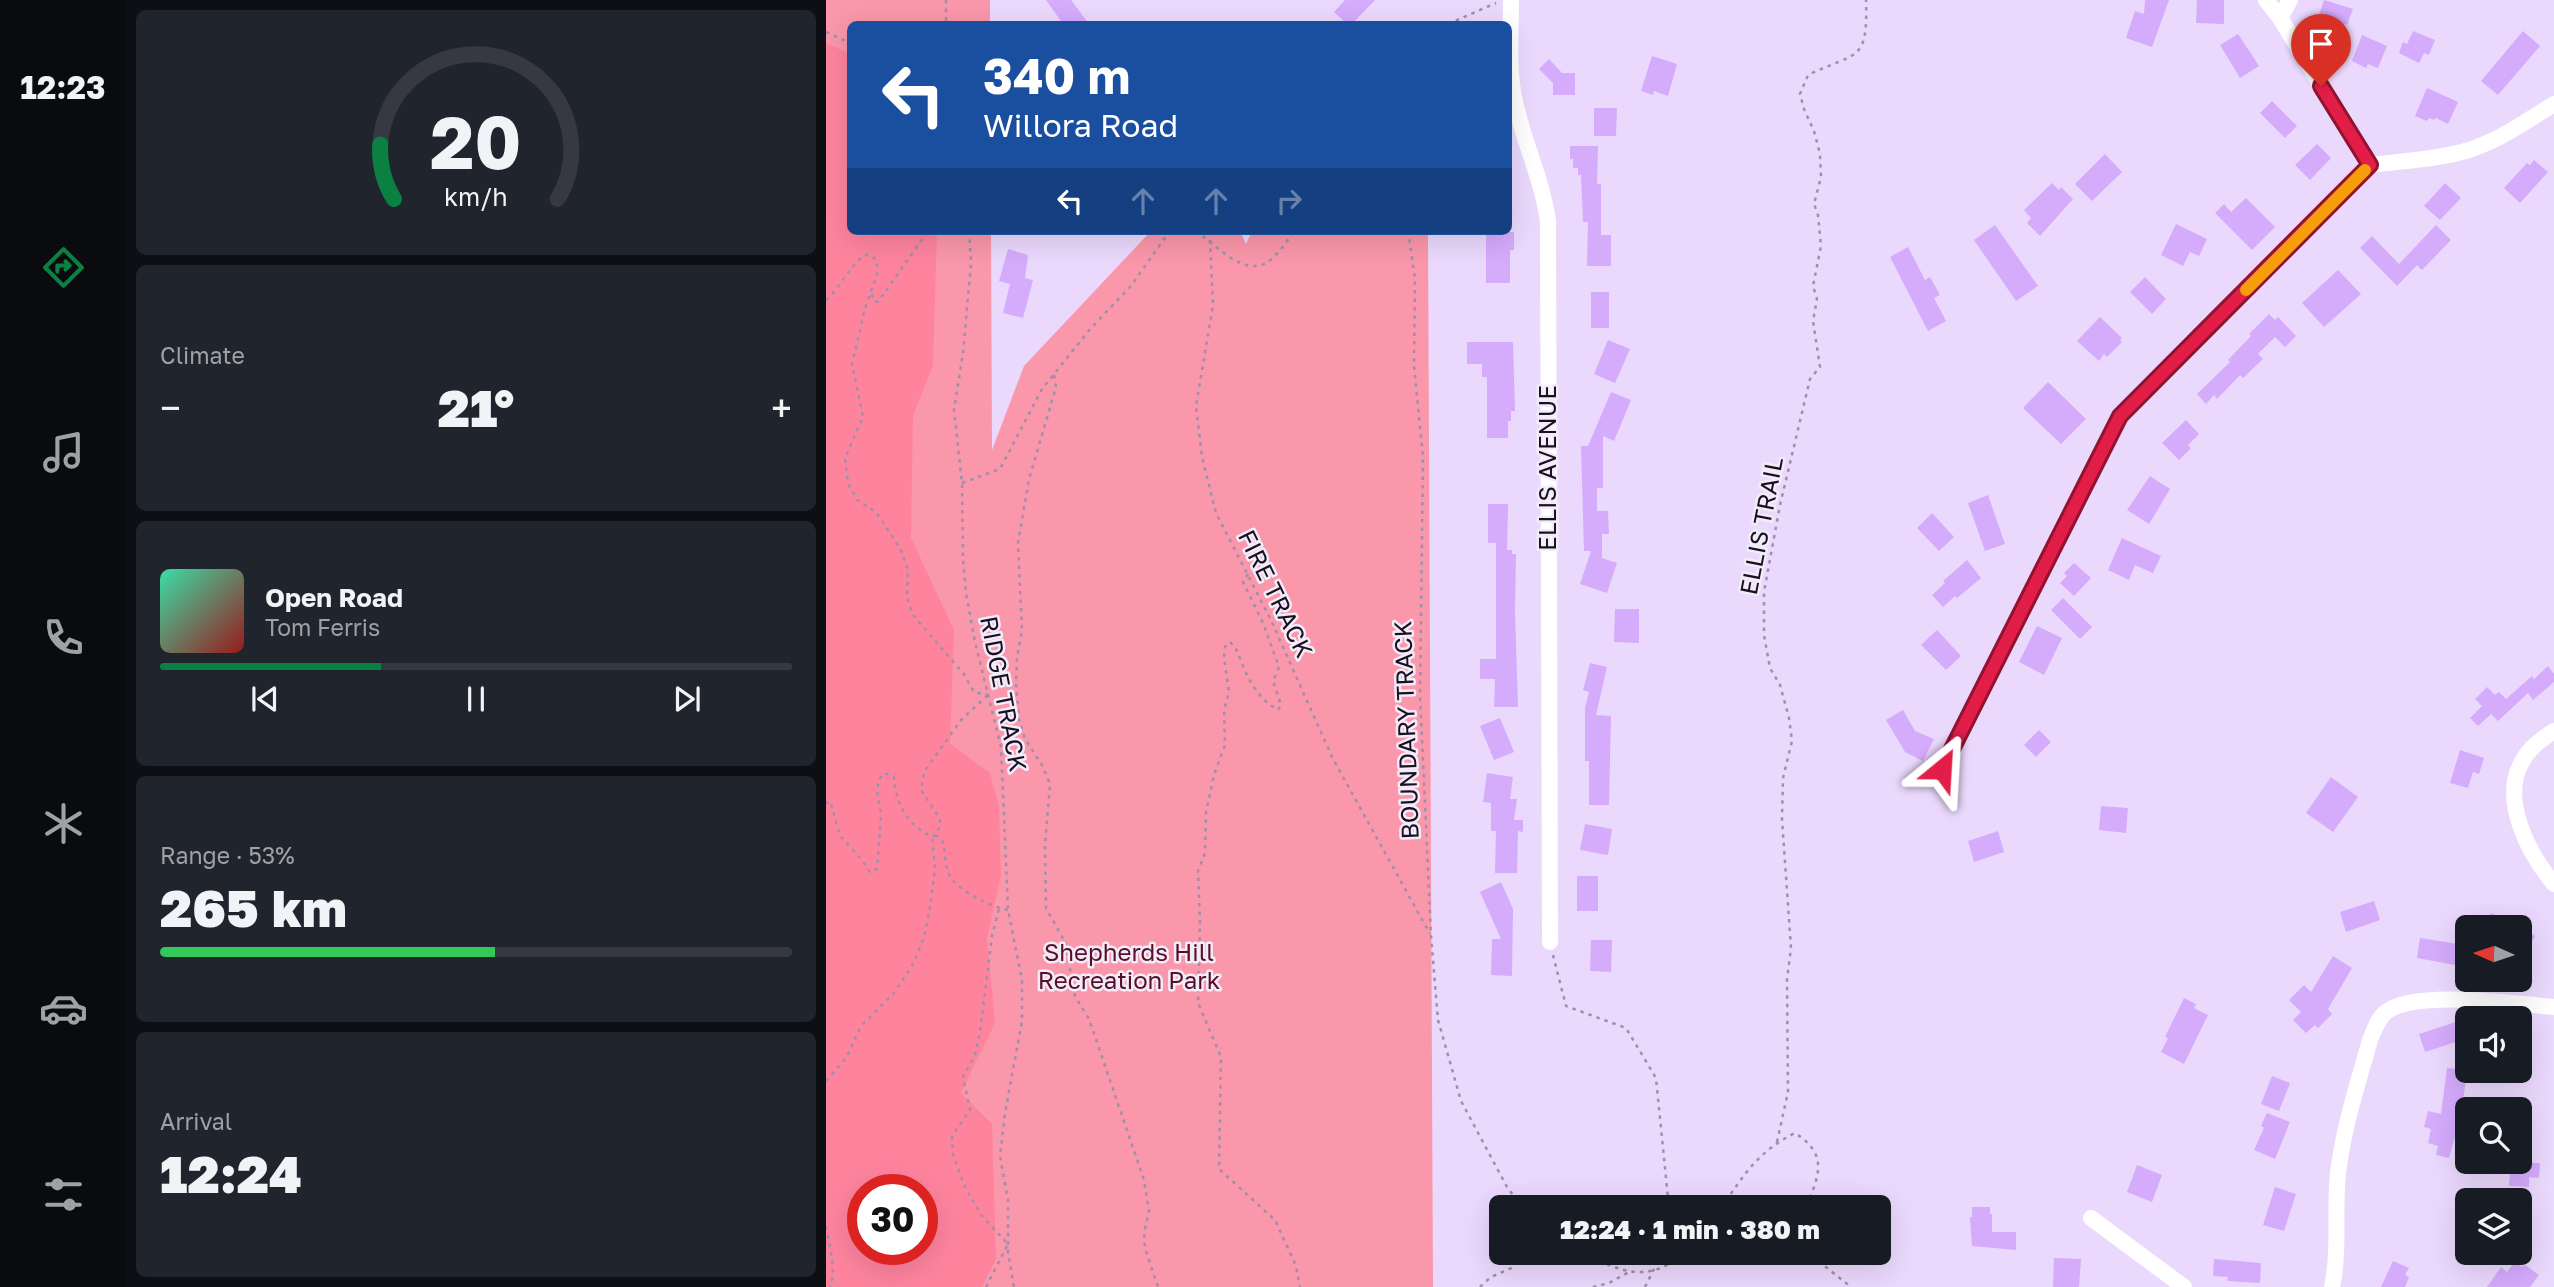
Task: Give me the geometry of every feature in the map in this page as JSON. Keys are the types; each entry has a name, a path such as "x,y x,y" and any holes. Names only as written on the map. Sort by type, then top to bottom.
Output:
{"street":[{"path":"2266,0 2280,18 2370,165"},
{"path":"2280,18 2290,0"},
{"name":"ELLIS AVENUE","path":"1511,1 1511,21"},
{"name":"ELLIS AVENUE","path":"1512,81 1514,97 1546,201 1548,221 1550,942"},
{"path":"1942,769 2120,416 2370,165 2461,153 2502,136 2554,104"},
{"path":"2554,731 2534,744 2522,761 2515,779 2515,800 2522,830 2542,869 2554,884"},
{"path":"2332,1287 2336,1258 2338,1173 2370,1040 2381,1018 2386,1012 2421,1000 2554,1007"},
{"path":"2091,1218 2184,1287"}],"path":[{"path":"946,0 946,21"},
{"name":"ELLIS TRAIL","path":"1777,1142 1788,1092 1787,980 1791,948 1782,819 1783,778 1792,741 1780,685 1770,668 1764,635 1764,592 1780,505 1810,379 1819,367 1813,321 1817,299 1812,286 1821,246 1814,204 1821,177 1820,154 1800,94 1808,75 1854,57 1861,48 1867,25 1866,0"},
{"path":"1455,21 1498,2 1511,1"},
{"path":"826,32 847,42"},
{"path":"871,292 873,300 878,302 925,235"},
{"name":"RIDGE TRACK","path":"969,235 971,263 963,353 954,411 962,483 965,581 975,642 1001,747 1008,910 1022,981 1022,1021 1000,1156 1008,1200 1008,1244 1014,1287"},
{"path":"962,483 1000,469 1042,389 1091,328 1131,286 1170,235"},
{"path":"1202,235 1241,264 1256,267 1269,261 1292,235"},
{"name":"BOUNDARY TRACK","path":"1409,235 1415,279 1414,366 1423,457 1420,695 1431,936 1438,1020 1461,1101 1514,1195"},
{"name":"FIRE TRACK","path":"1210,240 1213,305 1196,406 1202,457 1216,513 1271,620 1332,757 1431,936"},
{"path":"826,300 842,284 858,260 866,255 877,261 877,275 852,364 863,416 845,458 848,483 857,500 876,512 901,550 908,570 907,597 913,615 963,673 974,692 988,695"},
{"path":"1054,375 1056,387 1032,468 1018,544 1022,631 1017,657 1019,719 1025,739 1042,765 1050,784 1045,845 1046,908 1065,942 1074,996 1089,1019 1144,1180 1149,1211 1144,1233 1145,1248 1158,1287"},
{"path":"1248,574 1243,582 1263,623 1279,667 1273,681 1281,705 1278,710 1262,699 1244,669 1236,647 1230,642 1225,647 1224,658 1229,692 1224,710 1226,745 1214,775 1206,813 1205,853 1198,871 1198,1003 1221,1057 1219,1169 1275,1220 1296,1266 1300,1287"},
{"path":"932,836 938,833 940,819 921,790 924,772 961,720 988,695"},
{"path":"826,803 830,801 840,836 870,872 877,869 879,855 881,815 878,779 884,773 894,778 895,795 900,809 923,832 942,840 951,878 962,889 999,909 1008,910"},
{"path":"826,1081 846,1058 862,1026 893,994 911,968 925,938 935,869 932,836"},
{"path":"986,1287 1008,1244 981,1215 964,1185 953,1154 952,1136 970,1110 963,1077 975,1055 992,936 999,909"},
{"path":"1550,942 1566,1006 1626,1028 1656,1079 1668,1195"},
{"path":"1730,1195 1755,1160 1777,1142 1795,1133 1810,1142 1819,1162 1811,1195"},
{"path":"826,1227 832,1259 830,1287"},
{"path":"1480,1287 1491,1277 1515,1265"},
{"path":"1606,1265 1629,1272 1664,1265"},
{"path":"1823,1265 1851,1287"},
{"path":"1645,1287 1654,1269"},
{"path":"1593,1287 1609,1283 1629,1272"}],"green space":[{"name":"Shepherds Hill Recreation Park","path":"826,0 990,0 990,21 847,21 847,235 991,235 992,450 1024,366 1147,235 1242,235 1246,244 1250,235 1428,235 1433,1287 826,1287"}],"shaded area":[{"path":"826,43 847,53 847,235 937,235 933,365 913,416 911,538 954,630 950,744 990,773 999,806 1001,874 987,938 995,1023 961,1093 992,1124 996,1259 982,1287 826,1287"}],"building":[{"path":"1046,0 1071,0 1087,21 1061,21"},
{"path":"1345,0 1375,0 1355,21 1344,21 1334,12"},
{"path":"2145,0 2169,0 2152,47 2126,38 2135,11 2144,14"},
{"path":"2197,0 2224,0 2224,24 2196,23"},
{"path":"2324,0 2353,9 2347,25 2319,15"},
{"path":"2413,31 2435,40 2429,55 2424,53 2419,63 2399,53 2403,42 2407,44"},
{"path":"2523,31 2540,46 2498,95 2481,81"},
{"path":"2238,34 2259,66 2240,78 2220,45"},
{"path":"2362,35 2387,46 2378,68 2368,64 2366,68 2352,61"},
{"path":"1652,56 1677,64 1668,96 1654,91 1653,95 1641,91"},
{"path":"1549,59 1562,73 1575,73 1575,95 1553,95 1553,83 1539,69"},
{"path":"2427,88 2458,102 2448,124 2436,118 2429,118 2427,121 2415,116"},
{"path":"2272,101 2297,126 2285,138 2260,113"},
{"path":"1594,108 1617,108 1616,136 1594,136"},
{"path":"2317,144 2331,158 2310,180 2295,165"},
{"path":"1570,146 1598,146 1597,184 1601,184 1601,235 1611,235 1611,266 1587,266 1588,222 1583,222 1581,175 1578,175 1578,168 1573,168"},
{"path":"2105,154 2122,172 2092,201 2075,184"},
{"path":"2534,160 2548,172 2520,203 2504,188 2527,163 2530,165"},
{"path":"2052,183 2059,190 2061,187 2073,199 2040,236 2027,223 2031,218 2024,210"},
{"path":"2445,183 2461,198 2440,220 2424,206"},
{"path":"2246,198 2275,227 2252,250 2215,213 2224,204 2231,212"},
{"path":"2176,224 2207,239 2199,256 2190,252 2183,266 2161,255"},
{"path":"1995,225 2038,286 2016,301 1974,240"},
{"path":"2436,225 2451,240 2422,270 2417,265 2397,286 2360,248 2372,236 2399,264"},
{"path":"1514,232 1514,250 1510,250 1510,283 1486,283 1486,235 1512,235"},
{"path":"1908,247 1925,280 1930,277 1940,295 1934,298 1946,321 1928,331 1890,257"},
{"path":"1008,249 1028,255 1025,278 1033,280 1023,318 1003,313 1010,284 999,281"},
{"path":"2338,270 2361,294 2324,327 2302,303"},
{"path":"2145,277 2166,299 2152,314 2130,292"},
{"path":"1591,292 1609,292 1609,328 1591,328"},
{"path":"2269,314 2275,320 2278,317 2296,336 2285,347 2275,337 2258,354 2263,359 2243,378 2240,375 2217,399 2214,395 2206,404 2197,394 2230,362 2228,360 2251,336 2249,334"},
{"path":"2100,317 2122,338 2122,342 2107,357 2104,354 2099,361 2077,341"},
{"path":"1608,340 1630,349 1615,383 1594,374"},
{"path":"1467,342 1513,342 1515,411 1511,411 1511,421 1508,421 1508,438 1487,438 1487,377 1482,377 1482,364 1467,364"},
{"path":"2048,382 2086,419 2061,444 2023,408"},
{"path":"1611,392 1631,400 1614,441 1603,436 1603,488 1597,488 1597,511 1608,511 1609,534 1602,534 1602,558 1617,563 1607,593 1580,584 1591,551 1584,551 1581,446 1588,446"},
{"path":"2186,420 2199,434 2188,445 2191,448 2179,460 2162,443"},
{"path":"2150,476 2170,489 2149,524 2127,510"},
{"path":"1988,495 2005,544 1985,551 1968,503"},
{"path":"1488,504 1508,504 1507,550 1516,554 1518,707 1494,707 1495,679 1480,679 1480,659 1496,659 1496,543 1488,543"},
{"path":"1932,513 1954,537 1939,551 1917,528"},
{"path":"2122,538 2161,556 2153,573 2135,565 2129,580 2108,570"},
{"path":"1967,560 1981,578 1943,607 1932,595 1945,583 1943,581"},
{"path":"2074,563 2091,578 2074,596 2060,583 2067,576 2064,573"},
{"path":"2063,598 2092,627 2080,639 2051,610"},
{"path":"1615,609 1639,609 1639,643 1614,642"},
{"path":"2037,626 2062,638 2044,675 2019,662"},
{"path":"1937,630 1961,656 1946,670 1921,645"},
{"path":"1590,663 1607,667 1596,715 1611,716 1609,805 1589,805 1589,761 1585,761 1585,708 1589,692 1583,690"},
{"path":"2548,666 2554,674 2554,682 2533,700 2528,693 2498,721 2491,714 2478,726 2470,718 2482,706 2475,699 2487,687 2495,695 2499,692 2506,699"},
{"path":"1903,710 1915,731 1934,739 1923,761 1905,752 1886,720"},
{"path":"1500,718 1514,752 1494,760 1480,726"},
{"path":"2039,730 2051,742 2036,757 2024,745"},
{"path":"2460,750 2484,758 2479,774 2473,772 2468,788 2450,783"},
{"path":"1487,773 1513,777 1510,799 1517,799 1514,820 1523,820 1523,832 1518,831 1517,873 1495,873 1496,831 1491,831 1491,803 1483,802"},
{"path":"2331,777 2358,797 2333,832 2306,813"},
{"path":"2101,806 2128,808 2126,833 2099,830"},
{"path":"1585,824 1612,829 1608,855 1580,850"},
{"path":"1998,831 2004,852 1974,862 1968,841"},
{"path":"1577,876 1598,876 1598,911 1577,911"},
{"path":"1501,882 1513,909 1512,976 1491,975 1492,939 1501,939 1480,892"},
{"path":"2374,901 2380,920 2346,932 2340,912"},
{"path":"2420,938 2455,943 2455,965 2417,958"},
{"path":"1591,940 1612,940 1611,972 1590,971"},
{"path":"2333,956 2352,968 2328,1009 2332,1014 2318,1028 2315,1025 2306,1033 2293,1020 2301,1012 2289,1000 2304,985 2311,992"},
{"path":"2184,998 2196,1004 2194,1008 2208,1015 2184,1064 2161,1052 2168,1038 2165,1037"},
{"path":"2455,1022 2455,1042 2425,1052 2419,1034"},
{"path":"2447,1068 2455,1069 2455,1083 2465,1083 2464,1097 2455,1097 2455,1136 2449,1158 2436,1155 2438,1146 2428,1143 2431,1129 2424,1127 2428,1111 2441,1114"},
{"path":"2272,1076 2290,1083 2279,1111 2261,1104"},
{"path":"2267,1113 2290,1122 2275,1159 2254,1150 2264,1128 2261,1126"},
{"path":"2532,1163 2540,1163 2539,1178 2529,1177 2529,1187 2509,1186 2510,1174 2532,1174"},
{"path":"2137,1165 2162,1175 2152,1202 2127,1192"},
{"path":"2275,1187 2296,1194 2284,1231 2263,1225"},
{"path":"1972,1207 1990,1207 1992,1232 2016,1232 2016,1250 1972,1246"},
{"path":"2054,1258 2081,1259 2079,1287 2053,1287"},
{"path":"2214,1259 2261,1263 2260,1283 2227,1281 2228,1277 2213,1276"},
{"path":"2393,1261 2409,1268 2405,1275 2409,1277 2405,1287 2381,1287"},
{"path":"2512,1265 2525,1265 2539,1275 2530,1287 2487,1287 2501,1267 2507,1272"}],"slow traffic":[{"path":"2246,290 2365,170"}],"route":[{"path":"1942,769 2120,416 2370,165 2321,86"}]}
